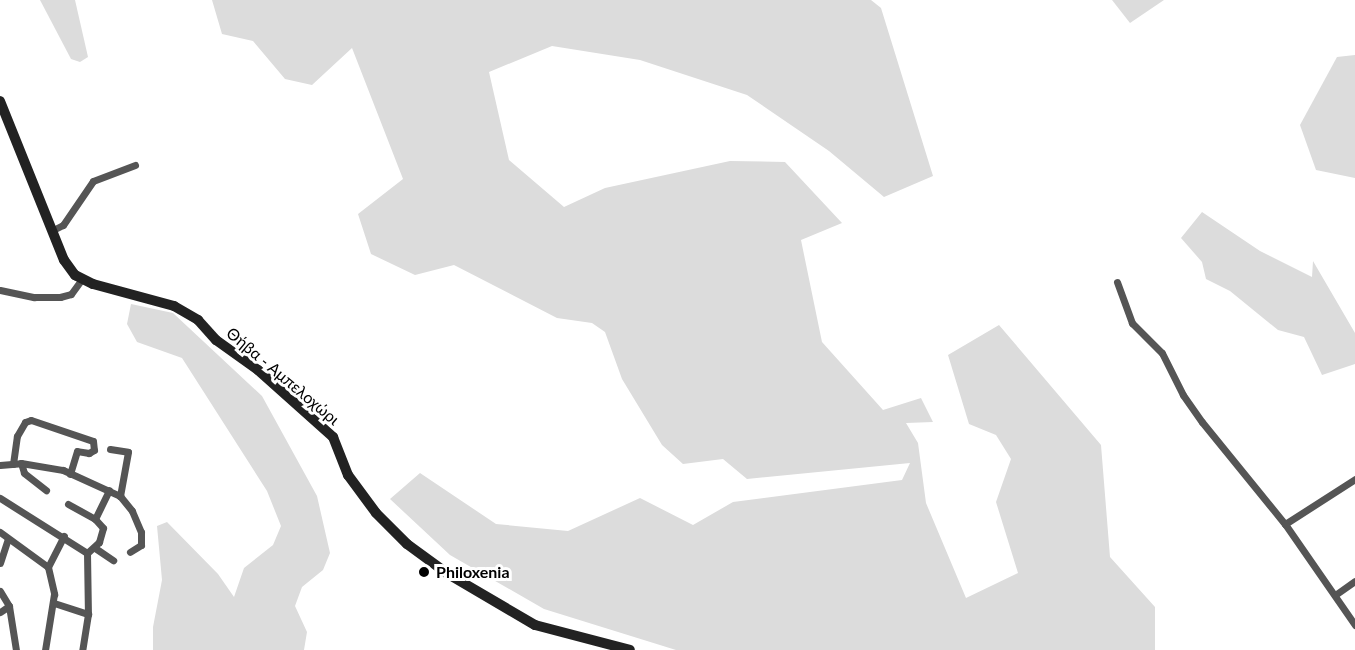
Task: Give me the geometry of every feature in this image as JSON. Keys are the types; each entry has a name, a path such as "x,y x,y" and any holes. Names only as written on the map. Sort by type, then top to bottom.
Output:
{"street":[{"path":"0,101 68,268 81,280 70,294 60,297 34,297 0,290"},
{"path":"53,230 63,225 93,181 135,165"},
{"name":"Θήβα - Αμπελοχώρι","path":"81,280 174,306 198,320 216,340 258,370 333,437 348,475 376,513 407,544 448,574 535,625 595,644 630,650"},
{"path":"1117,282 1132,323 1162,353 1179,388 1202,422 1285,524 1355,625"},
{"path":"46,490 24,473 17,464 17,436 25,422 31,420 93,441 94,450 89,453 77,451 70,474"},
{"path":"110,449 128,452 120,496"},
{"path":"0,465 17,464 70,474 120,496 132,511 141,532 141,545 130,552"},
{"path":"1285,524 1355,479"},
{"path":"95,519 109,490"},
{"path":"0,498 64,536 87,553"},
{"path":"68,504 95,519 103,534 95,548 87,553"},
{"path":"0,532 48,567"},
{"path":"45,650 54,603 48,567 64,536"},
{"path":"0,563 8,539"},
{"path":"95,548 113,560"},
{"path":"82,650 88,614 87,553"},
{"path":"1335,595 1355,581"},
{"path":"0,591 9,606 16,650"},
{"path":"54,603 88,614"},
{"path":"0,612 9,606"}],"shaded area":[{"path":"40,0 75,0 88,57 80,62 71,59"},
{"path":"212,0 871,0 881,8 933,176 884,197 829,151 747,95 640,60 552,46 489,72 509,160 564,207 605,188 730,161 785,162 842,223 801,240 822,342 883,410 921,398 933,422 906,423 918,443 926,503 966,598 1018,573 996,502 1011,459 996,435 969,424 948,355 999,325 1101,445 1110,557 1155,607 1155,650 676,650 544,609 450,555 390,499 420,473 496,524 568,531 640,498 693,525 733,502 902,480 910,463 747,479 723,459 683,464 662,445 622,379 605,332 592,323 557,318 454,265 415,275 371,254 358,214 403,179 352,48 312,85 285,79 253,41 222,34"},
{"path":"1112,0 1164,0 1130,23"},
{"path":"1355,55 1355,178 1316,170 1300,125 1337,57"},
{"path":"1202,212 1260,251 1312,277 1313,261 1355,333 1355,364 1322,375 1304,337 1278,330 1230,291 1206,279 1202,262 1181,238"},
{"path":"131,304 173,313 262,396 317,496 330,553 323,570 302,587 295,606 307,632 304,650 153,650 153,627 162,580 157,526 167,522 218,574 234,597 244,568 273,545 281,526 267,491 182,358 137,342 127,324"}],"place":[{"name":"Philoxenia","path":"424,572"}]}
